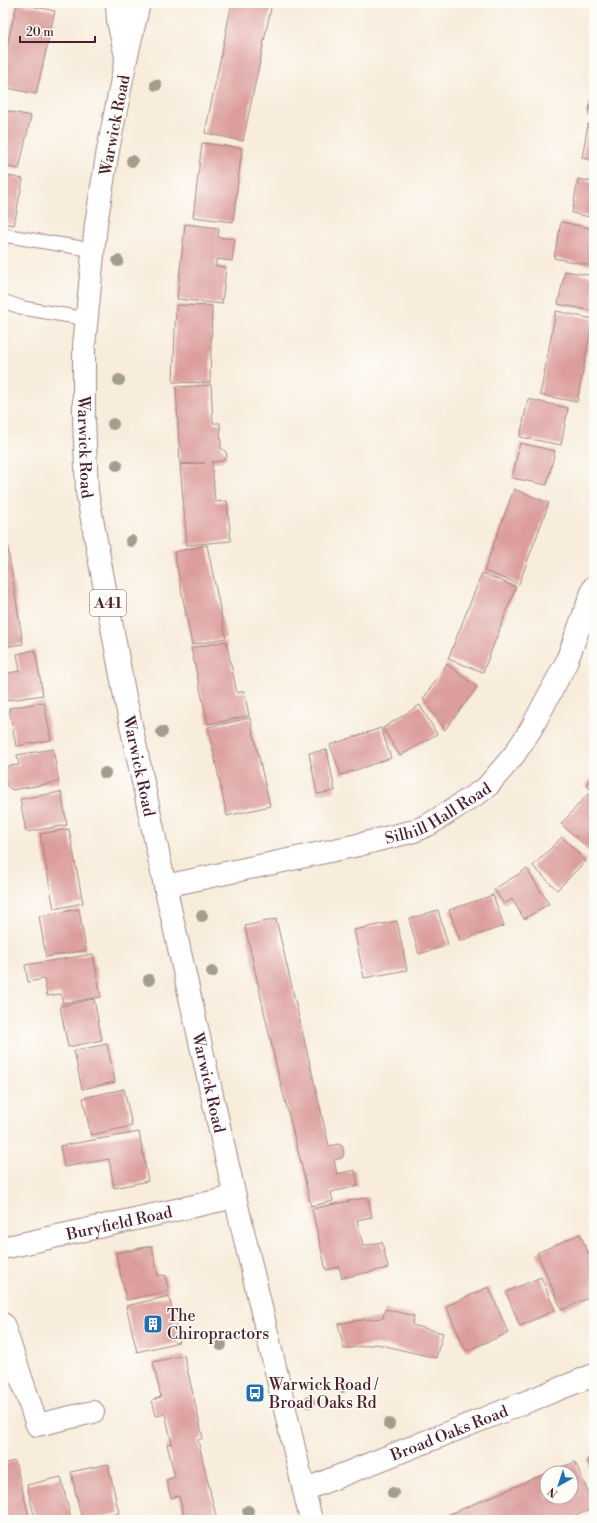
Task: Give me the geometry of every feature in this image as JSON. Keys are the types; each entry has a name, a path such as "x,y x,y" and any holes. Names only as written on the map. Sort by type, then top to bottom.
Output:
{"main road":[{"name":"A41","path":"117,3 118,21 126,59"},
{"name":"Warwick Road","path":"139,3 108,150 96,224 84,346 87,492 125,697 165,886 235,1197 311,1520"},
{"name":"Silhill Hall Road","path":"165,886 358,845 414,831 435,821 486,788 514,755 531,728 566,663 594,587"},
{"name":"Buryfield Road","path":"3,1248 235,1197"},
{"path":"3,1324 37,1425 94,1412"},
{"name":"Broad Oaks Road","path":"304,1490 594,1375"}],"lane":[{"path":"3,234 94,250"},
{"path":"3,301 23,308 87,319"}],"building":[{"path":"17,3 55,11 36,94 3,87 3,62"},
{"path":"232,3 272,3 243,141 205,133"},
{"path":"594,89 594,116 588,115"},
{"path":"3,110 31,116 19,169 3,166"},
{"path":"588,124 594,125 594,160 582,158"},
{"path":"202,143 242,148 233,222 193,217"},
{"path":"3,175 23,179 14,225 3,223"},
{"path":"578,179 594,182 594,218 572,213"},
{"path":"561,222 594,229 594,266 554,258"},
{"path":"185,224 219,228 218,237 235,239 232,261 216,259 216,266 226,267 222,304 177,299"},
{"path":"3,242 7,243 4,273 3,273"},
{"path":"565,271 594,276 593,311 558,304"},
{"path":"176,305 212,306 210,383 173,382"},
{"path":"556,311 593,319 577,402 540,395"},
{"path":"211,385 213,423 220,423 221,448 226,452 227,457 222,461 212,462 215,502 227,501 231,541 187,545 180,465 205,463 180,464 176,387"},
{"path":"528,399 568,408 561,445 520,437"},
{"path":"520,443 555,451 547,485 512,478"},
{"path":"514,489 549,503 519,584 484,571"},
{"path":"7,543 23,644 3,647 3,544"},
{"path":"207,545 226,638 192,645 174,552"},
{"path":"482,573 516,587 483,672 448,659"},
{"path":"226,641 237,693 244,691 249,716 208,724 191,648"},
{"path":"35,650 43,695 3,701 3,674 20,671 17,654"},
{"path":"447,664 477,687 445,730 423,699"},
{"path":"44,702 51,740 16,746 9,708"},
{"path":"420,705 437,734 400,756 383,728"},
{"path":"250,718 270,806 227,816 208,727"},
{"path":"381,728 391,758 341,775 330,745"},
{"path":"53,749 59,782 12,790 6,785 4,772 8,766 19,765 17,755"},
{"path":"327,750 335,791 317,794 309,753"},
{"path":"594,775 594,792 586,785"},
{"path":"61,792 67,825 26,832 20,799"},
{"path":"588,794 594,799 594,844 589,849 561,824"},
{"path":"69,829 83,903 54,909 40,834"},
{"path":"562,837 586,861 557,890 533,866"},
{"path":"527,869 549,904 524,919 512,899 504,904 494,889"},
{"path":"493,895 504,926 460,941 449,910"},
{"path":"79,909 86,950 46,957 39,916"},
{"path":"438,910 448,945 419,954 409,919"},
{"path":"276,919 329,1146 339,1144 342,1146 344,1153 342,1158 334,1160 337,1174 355,1170 358,1186 331,1192 333,1201 311,1206 277,1069 245,926"},
{"path":"397,921 407,970 364,978 354,930"},
{"path":"93,954 101,997 63,1003 61,994 47,996 44,979 28,982 25,965"},
{"path":"94,999 102,1040 68,1047 60,1006"},
{"path":"107,1044 115,1082 82,1089 74,1051"},
{"path":"124,1089 132,1126 91,1135 83,1098"},
{"path":"139,1132 148,1181 114,1188 109,1159 64,1167 60,1146"},
{"path":"368,1197 372,1217 357,1220 363,1246 382,1242 388,1268 342,1278 339,1267 326,1270 312,1209"},
{"path":"580,1234 594,1266 594,1295 562,1310 537,1253"},
{"path":"152,1246 158,1276 165,1275 169,1291 126,1300 116,1253"},
{"path":"541,1277 555,1310 520,1326 506,1292"},
{"path":"489,1287 508,1333 466,1351 446,1306"},
{"name":"The Chiropractors","path":"169,1296 179,1342 137,1352 126,1306"},
{"path":"385,1309 414,1316 412,1325 443,1333 436,1358 377,1344 344,1349 338,1324 383,1318"},
{"path":"184,1355 203,1438 198,1440 217,1520 185,1520 179,1496 171,1498 166,1480 175,1477 167,1444 172,1443 165,1414 156,1416 152,1400 161,1397 153,1362"},
{"path":"594,1456 594,1477 587,1459"},
{"path":"15,1461 30,1520 8,1520 3,1499 3,1464"},
{"path":"575,1462 576,1465 568,1465"},
{"path":"108,1464 119,1513 82,1520 71,1472"},
{"path":"579,1471 594,1506 594,1508 575,1516 576,1520 436,1520 539,1476 539,1505 579,1505"},
{"path":"61,1477 71,1520 35,1520 27,1485"}],"place":[{"name":"The Chiropractors","path":"153,1324"},
{"name":"Warwick Road / Broad Oaks Rd","path":"255,1393"}]}
